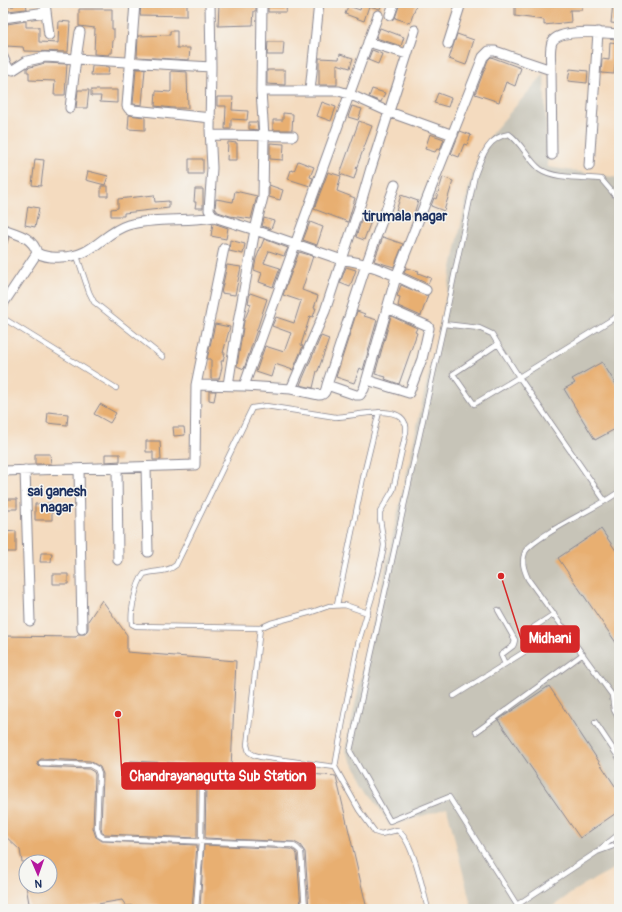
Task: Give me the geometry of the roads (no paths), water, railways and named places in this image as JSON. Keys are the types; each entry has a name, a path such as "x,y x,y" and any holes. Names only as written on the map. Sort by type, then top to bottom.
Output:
{"street":[{"path":"135,3 127,103 129,109 210,118"},
{"path":"210,3 210,118 212,168 209,210 214,217"},
{"path":"228,385 255,230 263,198 264,136 261,91 262,3"},
{"path":"310,91 319,3"},
{"path":"390,15 394,3"},
{"path":"448,44 461,3"},
{"path":"3,18 46,7 49,35"},
{"path":"244,386 378,15"},
{"path":"291,389 325,311 415,30"},
{"path":"70,108 80,32"},
{"path":"552,155 552,41 557,36 564,34 598,32 619,34"},
{"path":"589,166 598,32"},
{"path":"368,42 407,54"},
{"path":"327,385 356,395 360,395 362,392 367,380 396,277 483,57 489,51 495,51 551,70"},
{"path":"3,57 8,68 13,70 27,61 45,57 211,67"},
{"path":"261,91 339,91 389,112 453,135"},
{"path":"211,135 293,136"},
{"path":"196,385 228,385 291,389 322,395 325,392 366,265 395,185"},
{"path":"37,253 48,257 77,256 128,225 164,220 214,217 342,260 355,261 426,290"},
{"path":"3,229 33,242 37,253"},
{"path":"3,471 195,465 196,385 224,248"},
{"path":"3,304 37,253"},
{"path":"367,380 409,393 422,359 429,328 428,326 387,308"},
{"path":"146,467 148,552"},
{"path":"117,468 118,560"},
{"path":"79,469 82,629"},
{"path":"25,470 30,621"}],"lane":[{"path":"619,200 601,179 552,174 539,168 516,138 509,134 501,135 494,140 481,158 475,175 444,324 350,751 390,820 449,797 517,905 597,852 619,834"},
{"path":"77,256 89,292 94,302 163,357"},
{"path":"498,344 454,374 474,404 619,316"},
{"path":"3,318 116,388"},
{"path":"444,324 479,328 492,334 519,377 605,501"},
{"path":"368,613 345,605 329,606 271,623 260,628 136,626 132,624 131,616 138,584 144,574 168,570 176,565 252,408 266,406 336,417 348,417 380,412 396,415 402,418 406,424 406,432 393,490 380,512 384,546 368,613 358,644 335,767 359,810 376,832 381,834 397,830 402,833 409,845 428,909"},
{"path":"337,605 363,478 380,412"},
{"path":"619,492 537,540 526,551 522,564 528,579 612,695 614,710 619,719"},
{"path":"498,610 514,640 513,646 501,655 505,664"},
{"path":"534,627 554,614"},
{"path":"454,696 564,627"},
{"path":"260,628 247,744 249,752 262,757 335,767"},
{"path":"476,732 583,654"},
{"path":"595,722 619,758"},
{"path":"41,763 90,765 96,769 99,774 97,828 99,835 104,838 292,845 301,852 305,909"},
{"path":"131,765 190,768 197,770 201,774 201,842 196,909"},
{"path":"597,852 619,844"}],"place":[{"name":"Midhani","path":"501,576"},
{"name":"Chandrayanagutta Sub Station","path":"118,714"}],"district":[{"name":"tirumala nagar","path":"405,216"},
{"name":"sai ganesh nagar","path":"57,500"}]}
